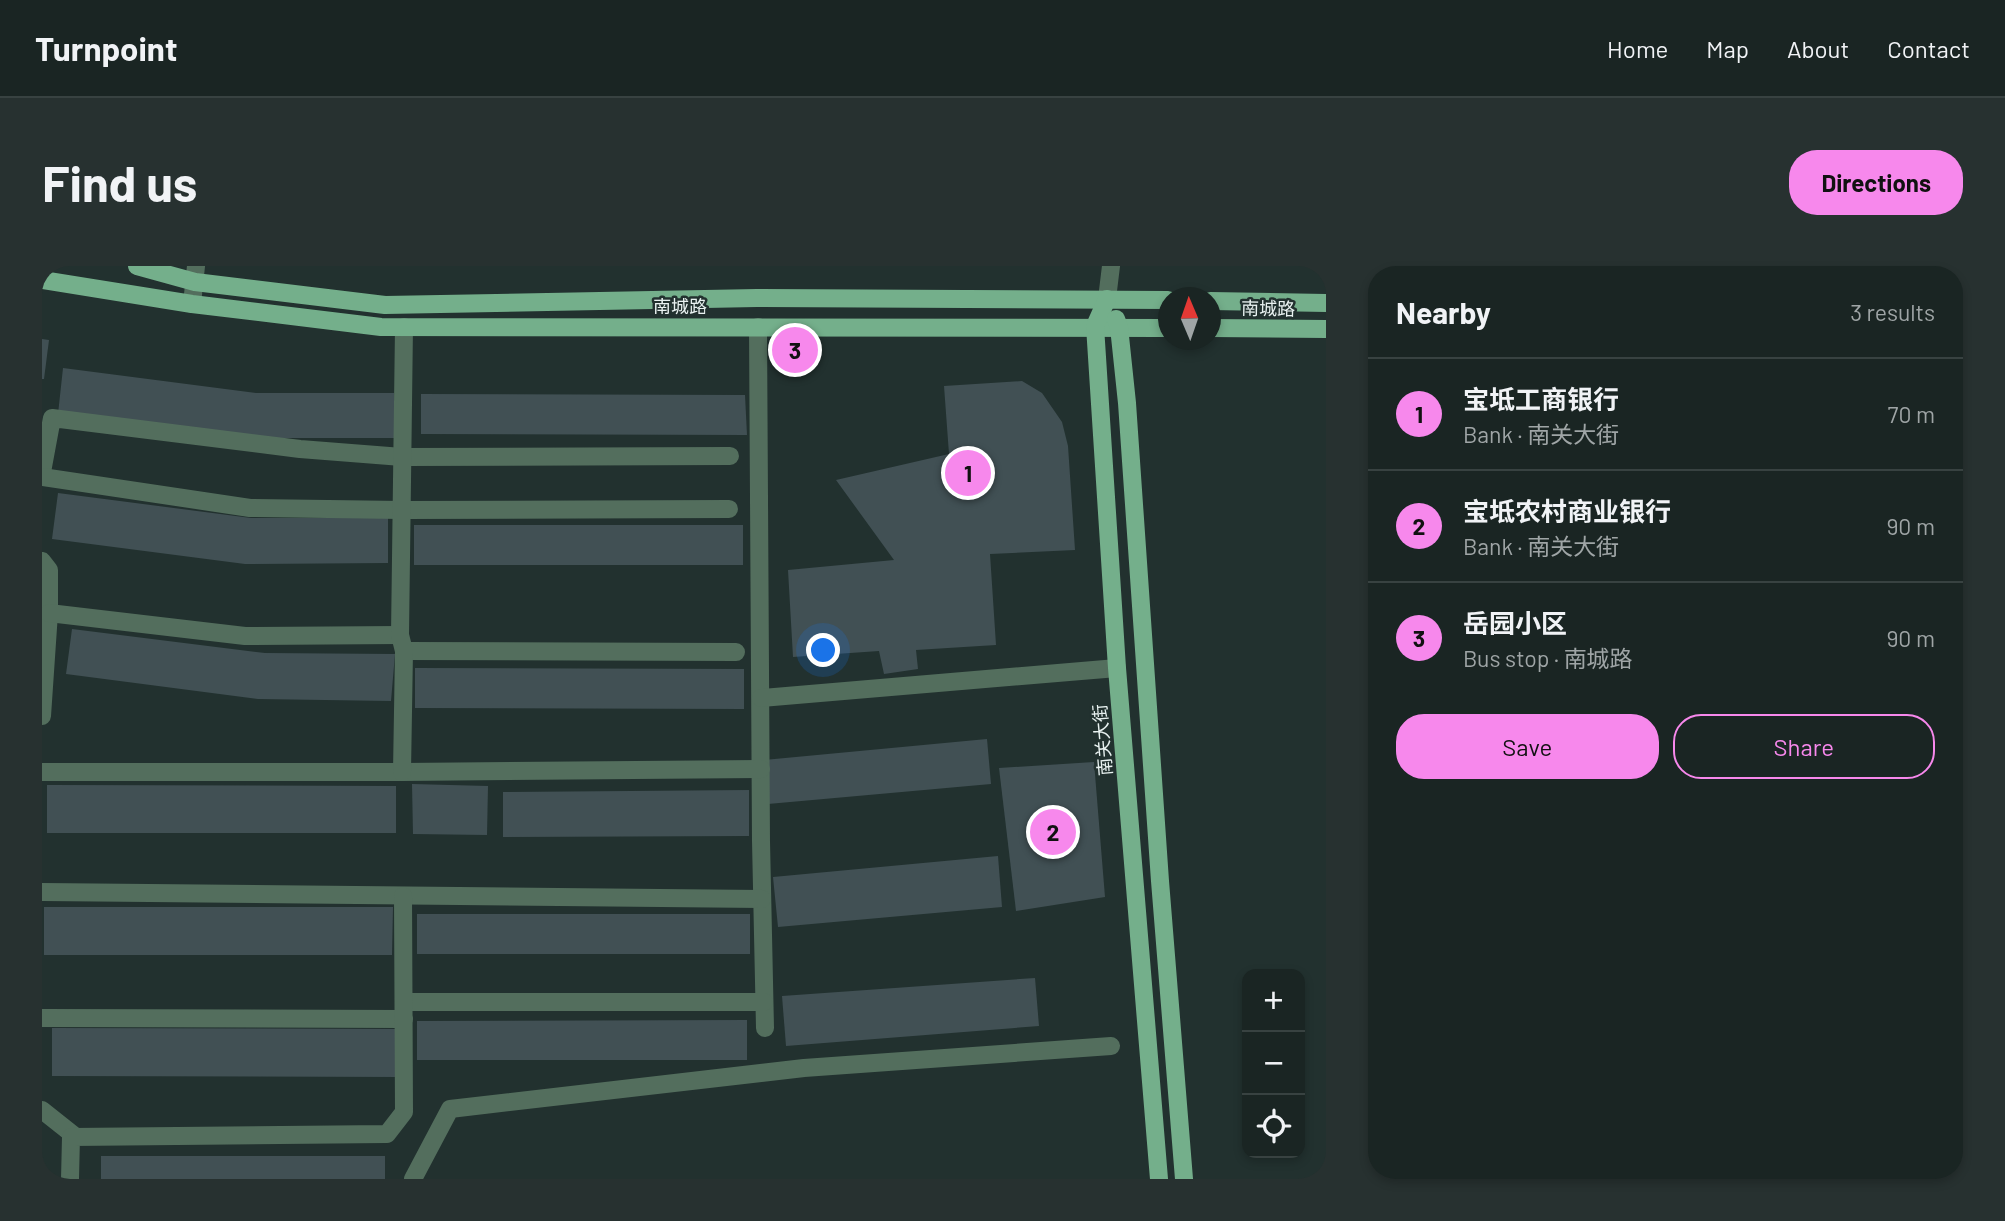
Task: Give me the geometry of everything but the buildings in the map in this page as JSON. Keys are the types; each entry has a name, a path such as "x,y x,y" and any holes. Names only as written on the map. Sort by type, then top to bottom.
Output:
{"main road":[{"name":"南城路","path":"137,266 385,305 757,298 1158,300"},
{"name":"南城路","path":"42,280 192,304 381,327 1158,328"},
{"name":"南关大街","path":"1107,299 1095,326 1117,668 1159,1179"},
{"path":"1107,299 1119,327 1128,403 1157,840 1184,1179"},
{"name":"南城路","path":"1221,301 1326,303"},
{"name":"南城路","path":"1221,328 1326,329"}],"street":[{"name":"南关大街","path":"1107,299 1111,266"},
{"path":"192,304 196,274"},
{"path":"402,772 404,327"},
{"path":"758,327 765,1028"},
{"path":"729,509 250,508 42,474 52,418 300,449 402,457 730,456"},
{"path":"42,561 50,570 42,716"},
{"path":"49,613 245,636 736,652"},
{"path":"761,698 1117,668"},
{"path":"42,772 761,769"},
{"path":"42,892 762,898"},
{"path":"70,1179 71,1137 387,1134 404,1112 403,896"},
{"path":"42,1018 764,1002"},
{"path":"413,1179 450,1109 804,1068 1111,1046"},
{"path":"42,1110 76,1137"}],"place":[{"name":"岳园小区","path":"795,350"},
{"name":"宝坻工商银行","path":"968,473"},
{"name":"宝坻农村商业银行","path":"1053,832"}]}
